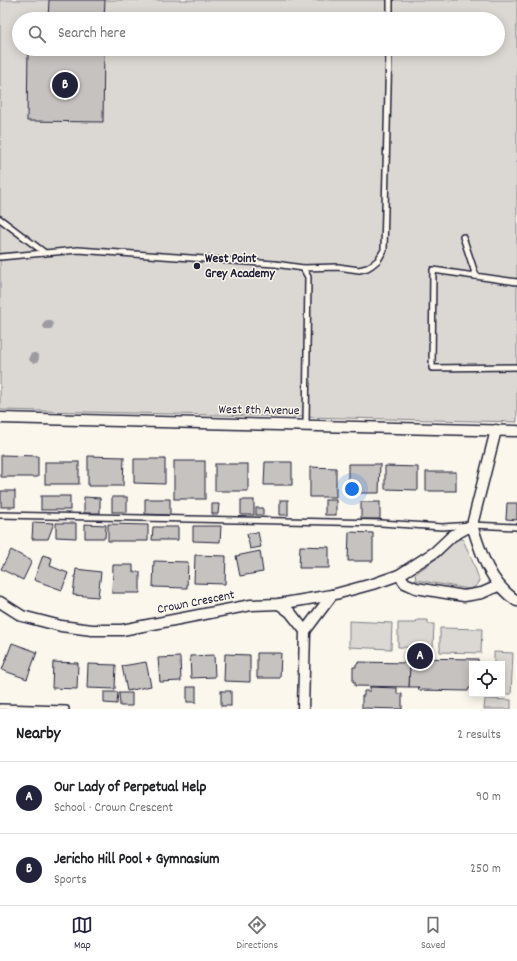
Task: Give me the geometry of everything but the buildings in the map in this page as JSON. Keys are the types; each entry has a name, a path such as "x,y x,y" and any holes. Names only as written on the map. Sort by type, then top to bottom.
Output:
{"street":[{"name":"West 8th Avenue","path":"0,418 517,431"},
{"path":"496,430 472,525 480,551 492,577 498,586 517,601"},
{"name":"Crown Crescent","path":"0,602 22,616 61,626 92,630 122,630 251,605 279,604 332,595 399,575 435,552 452,536 472,525"},
{"path":"399,575 405,583 416,588 464,596 482,593 498,586"},
{"path":"303,709 305,631 332,595"},
{"path":"279,604 290,612 305,631"}],"lane":[{"path":"390,0 390,12"},
{"path":"0,257 78,250 276,264 303,268 367,268 378,260 384,250 389,56"},
{"path":"0,219 45,253"},
{"path":"463,237 476,276"},
{"path":"303,268 308,277 306,425"},
{"path":"517,282 433,270 432,368 517,367"},
{"path":"0,515 380,523 442,527 472,525 517,527"},
{"path":"0,707 66,709"}],"shaded area":[{"path":"0,0 517,0 517,422 0,410"},
{"path":"458,538 463,540 477,572 479,581 475,587 469,589 416,580 415,574 440,556"},
{"path":"417,620 428,620 428,624 434,624 433,648 398,647 398,623 416,623"},
{"path":"349,621 392,623 391,649 349,647"},
{"path":"440,628 482,629 481,653 440,652"},
{"path":"494,652 513,653 511,694 505,694 505,661 494,661"},
{"path":"485,699 511,700 511,709 484,709"}],"place":[{"name":"Jericho Hill Pool + Gymnasium","path":"65,85"},
{"name":"West Point Grey Academy","path":"197,266"},
{"name":"Our Lady of Perpetual Help","path":"420,656"}]}
